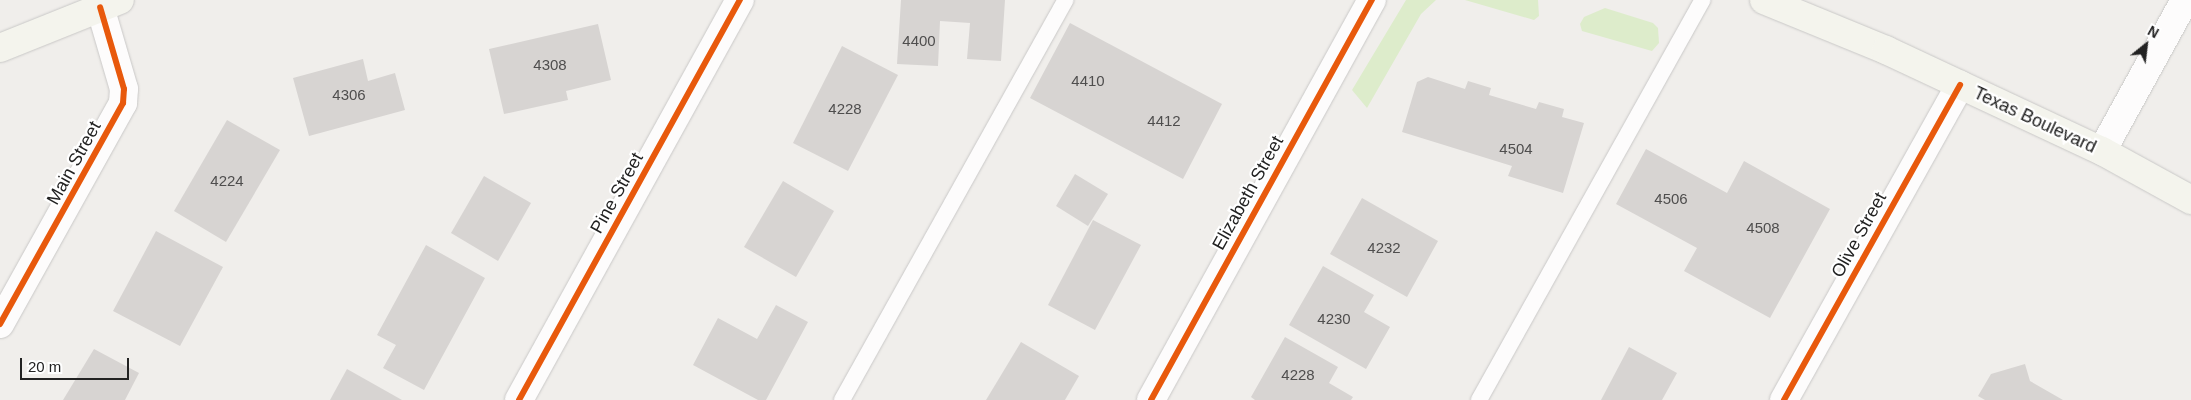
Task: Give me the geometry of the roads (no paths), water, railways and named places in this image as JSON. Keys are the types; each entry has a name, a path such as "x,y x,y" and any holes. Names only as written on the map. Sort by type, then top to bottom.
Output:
{"main road":[{"name":"Texas Boulevard","path":"1764,0 1793,5 2102,150 2191,200"},
{"path":"0,48 110,3"}],"street":[{"name":"Pine Street","path":"519,400 740,0"},
{"name":"Elizabeth Street","path":"1151,400 1372,0"},
{"path":"2102,150 2186,0"},
{"name":"Main Street","path":"0,324 123,103 124,89 110,3"},
{"name":"Olive Street","path":"1784,400 1960,85"}],"lane":[{"path":"842,400 1066,0"},
{"path":"1480,400 1703,0"}]}
